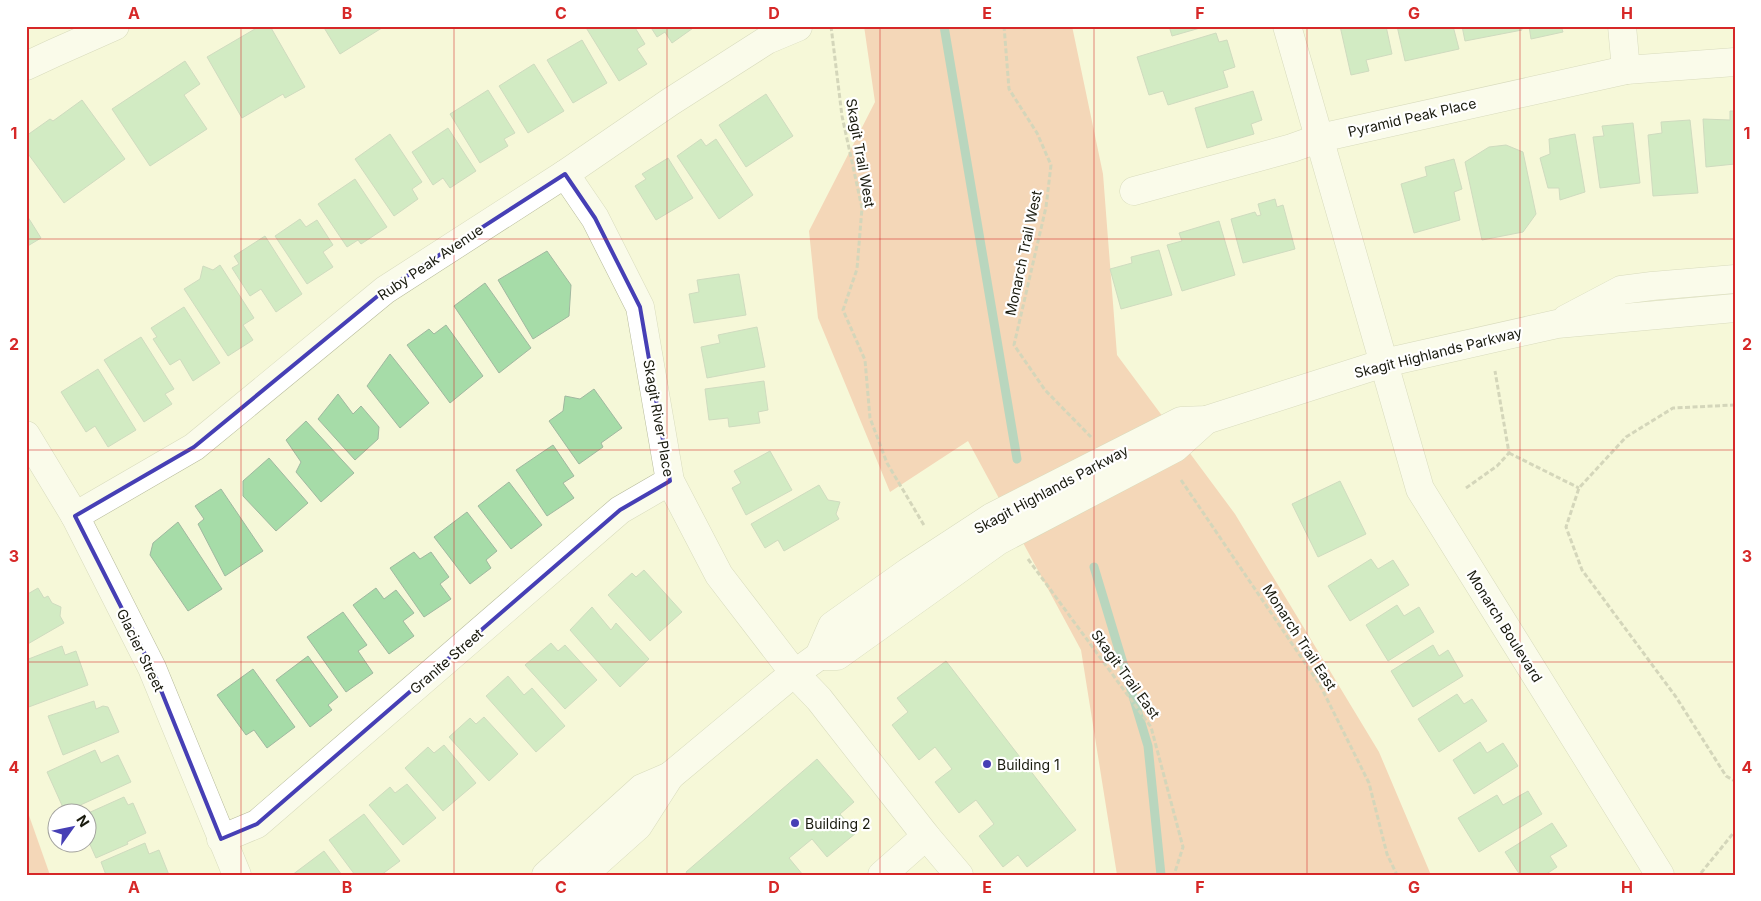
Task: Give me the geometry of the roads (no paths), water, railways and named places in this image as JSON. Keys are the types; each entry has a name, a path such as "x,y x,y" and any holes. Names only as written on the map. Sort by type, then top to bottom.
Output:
{"street":[{"path":"26,66 115,26"},
{"path":"1287,26 1384,363"},
{"path":"1622,26 1626,70"},
{"name":"Ruby Peak Avenue","path":"75,516 194,447 385,290 565,174 670,102 767,40 798,28"},
{"name":"Pyramid Peak Place","path":"1134,191 1292,148 1320,138 1626,70 1735,62"},
{"name":"Skagit River Place","path":"565,174 596,218 640,307 670,481 719,575 795,674 819,700 959,875"},
{"name":"Skagit Highlands Parkway","path":"1557,324 1621,290 1735,279"},
{"name":"Skagit Highlands Parkway","path":"546,875 642,788 670,776 783,682 819,656 837,656 998,541 1175,448 1206,420 1384,363 1557,324 1735,308"},
{"name":"Monarch Boulevard","path":"1384,363 1420,489 1660,875"},
{"name":"Glacier Street","path":"26,435 75,516 152,668 237,875"},
{"name":"Granite Street","path":"221,839 257,824 620,510 670,481"},
{"name":"Skagit Highlands Parkway","path":"583,875 638,826 670,776"},
{"path":"882,875 926,836"}],"waterway":[{"path":"944,26 1017,459"},
{"path":"1094,567 1148,746 1161,875"}],"place":[{"name":"Building 1","path":"987,764"},
{"name":"Building 2","path":"795,823"}]}
